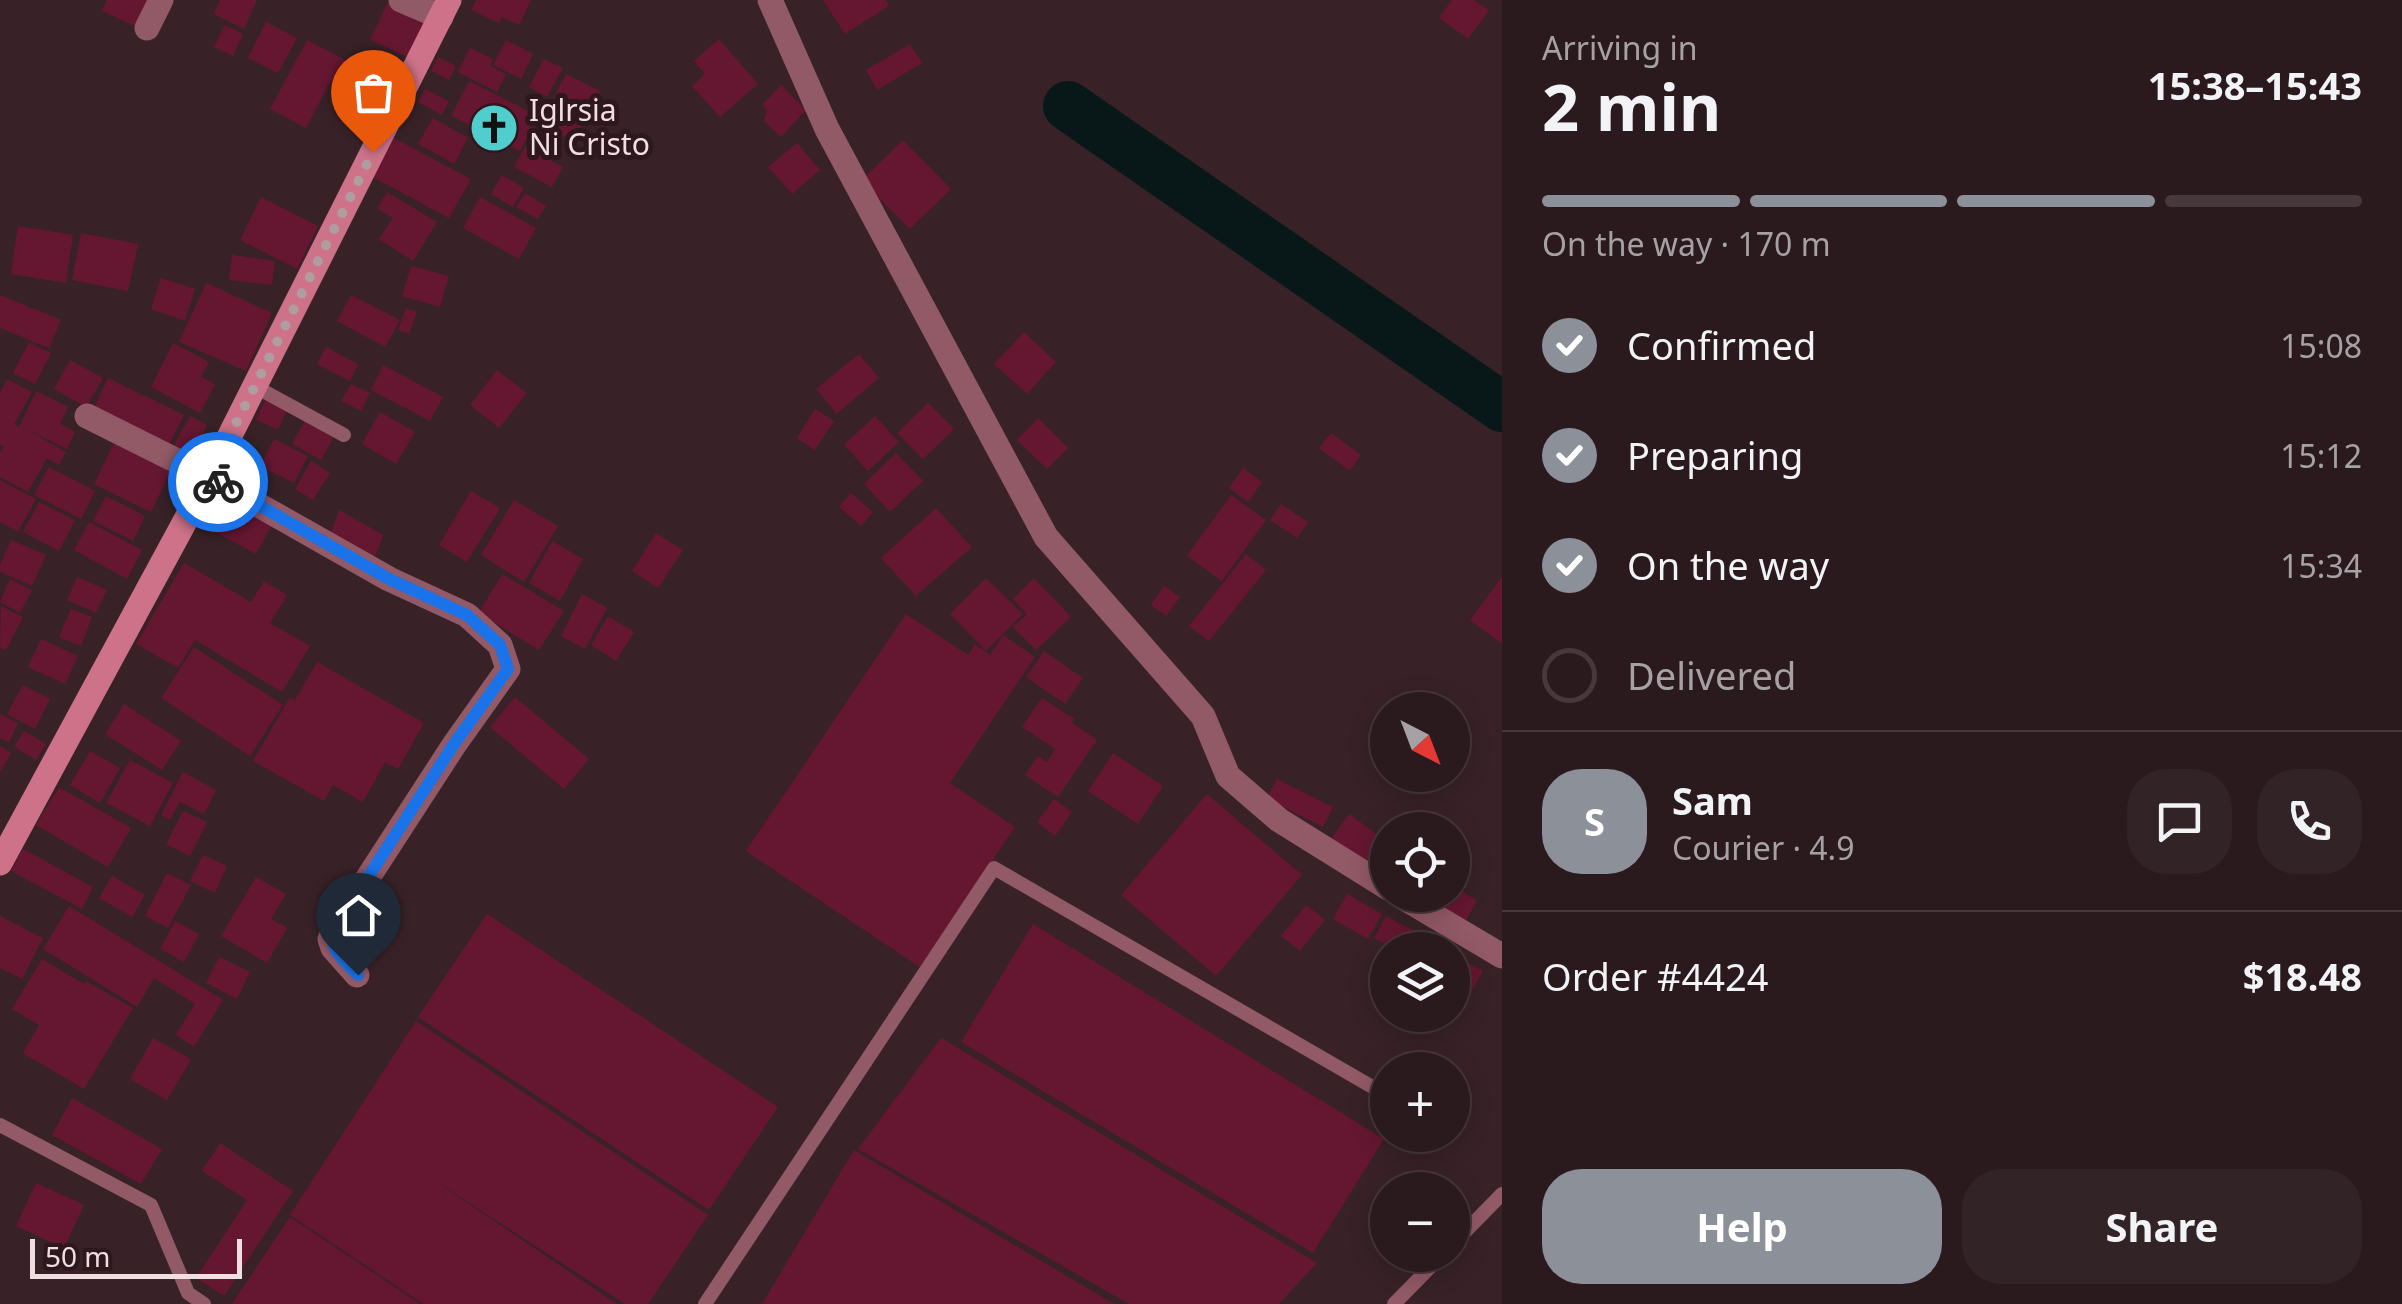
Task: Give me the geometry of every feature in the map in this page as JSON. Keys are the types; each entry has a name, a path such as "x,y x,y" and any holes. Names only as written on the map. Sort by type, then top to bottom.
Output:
{"main road":[{"path":"0,863 209,477 445,9"}],"street":[{"path":"147,28 160,0"},
{"path":"401,0 445,9"},
{"path":"770,0 827,129 1046,537 1204,716 1228,776 1279,820 1370,877"},
{"path":"88,416 209,477 389,579 467,615 500,645 508,669 454,744 330,939 358,975"},
{"path":"1428,912 1502,956"}],"lane":[{"path":"254,386 344,434"},
{"path":"705,1304 994,868 1370,1086"},
{"path":"0,1125 152,1205 188,1293 204,1304"},
{"path":"1470,1227 1502,1194"},
{"path":"1394,1304 1425,1272"}],"building":[{"path":"107,0 149,0 137,27 102,11"},
{"path":"220,0 257,0 244,29 214,14"},
{"path":"476,0 531,0 519,25 502,17 499,23 471,10"},
{"path":"823,0 886,0 889,6 845,34"},
{"path":"1452,0 1474,0 1489,10 1468,39 1439,18"},
{"path":"388,2 433,24 416,61 370,40"},
{"path":"266,22 297,38 278,73 248,58"},
{"path":"225,25 243,34 233,56 214,47"},
{"path":"719,39 758,84 720,117 692,86 705,74 694,61"},
{"path":"307,40 357,66 345,90 330,82 306,128 270,109"},
{"path":"506,40 533,54 521,79 493,65"},
{"path":"910,44 922,63 877,90 866,70"},
{"path":"470,48 493,59 490,66 506,74 497,92 458,72"},
{"path":"438,57 456,66 449,80 431,71"},
{"path":"544,59 563,68 547,97 529,87"},
{"path":"566,74 600,91 574,142 540,124"},
{"path":"469,81 538,116 520,151 451,116"},
{"path":"781,85 806,110 781,137 764,121 767,110 762,105"},
{"path":"425,89 449,101 442,115 418,102"},
{"path":"433,118 468,138 454,164 418,144"},
{"path":"390,136 471,179 449,218 369,175"},
{"path":"903,140 951,189 910,229 861,181"},
{"path":"797,143 820,170 792,194 768,167"},
{"path":"525,147 563,167 552,187 514,167"},
{"path":"502,175 524,188 513,207 491,194"},
{"path":"387,192 437,222 413,261 379,239 393,218 377,208"},
{"path":"525,193 546,206 538,219 516,207"},
{"path":"261,197 318,226 297,269 240,240"},
{"path":"480,197 536,228 519,259 463,228"},
{"path":"18,226 73,235 66,283 11,274"},
{"path":"81,233 138,244 128,291 72,280"},
{"path":"232,255 275,261 272,285 229,280"},
{"path":"411,266 449,276 440,307 402,296"},
{"path":"161,278 195,289 185,321 151,309"},
{"path":"206,283 272,313 246,371 179,342"},
{"path":"0,295 61,320 49,348 0,328"},
{"path":"351,295 400,320 385,347 337,321"},
{"path":"406,308 417,312 409,334 398,330"},
{"path":"1024,332 1056,362 1027,394 994,364"},
{"path":"29,342 51,353 35,384 13,373"},
{"path":"173,343 209,362 201,377 215,384 200,413 151,387"},
{"path":"326,347 358,364 350,381 317,364"},
{"path":"859,354 879,378 837,414 816,389"},
{"path":"70,360 103,378 86,407 54,389"},
{"path":"383,365 443,397 430,421 371,390"},
{"path":"497,370 527,393 499,428 470,405"},
{"path":"108,378 184,415 166,451 91,414"},
{"path":"7,379 32,392 14,424 19,427 36,391 68,407 60,424 75,432 67,449 26,429 66,452 59,465 47,458 28,492 0,477 0,453 4,446 0,445 0,393"},
{"path":"351,384 370,393 361,411 341,401"},
{"path":"266,399 287,409 278,430 256,420"},
{"path":"928,403 954,429 923,459 897,433"},
{"path":"815,409 834,421 815,450 797,438"},
{"path":"380,412 415,432 396,464 362,444"},
{"path":"190,416 207,425 189,460 171,451"},
{"path":"875,416 899,442 868,471 844,445"},
{"path":"1038,418 1068,448 1047,469 1017,440"},
{"path":"305,421 334,436 321,460 292,444"},
{"path":"1331,433 1361,455 1350,471 1319,448"},
{"path":"274,439 308,456 294,483 260,466"},
{"path":"114,443 171,471 151,512 94,484"},
{"path":"896,453 923,481 890,512 864,484"},
{"path":"311,461 330,473 313,500 295,489"},
{"path":"49,467 95,491 81,519 34,495"},
{"path":"1243,468 1262,482 1248,502 1229,488"},
{"path":"0,480 36,499 18,532 0,522"},
{"path":"471,491 500,508 467,562 439,545"},
{"path":"851,493 873,512 861,526 839,507"},
{"path":"223,495 273,523 256,554 206,527"},
{"path":"1231,495 1266,520 1222,581 1187,556"},
{"path":"106,496 145,516 133,541 93,521"},
{"path":"514,500 558,526 524,582 481,555"},
{"path":"39,502 75,520 59,551 23,532"},
{"path":"1281,504 1308,522 1297,538 1270,520"},
{"path":"936,508 972,547 916,596 881,558"},
{"path":"339,510 383,535 374,559 330,535"},
{"path":"89,522 142,550 127,579 74,550"},
{"path":"656,533 683,550 658,588 632,571"},
{"path":"11,540 46,555 32,586 0,572"},
{"path":"552,541 583,559 560,601 529,583"},
{"path":"1246,554 1266,570 1209,641 1189,626"},
{"path":"184,563 251,602 264,581 287,595 270,623 310,646 282,692 195,640 178,668 136,644"},
{"path":"502,574 564,611 539,650 479,613"},
{"path":"77,577 107,590 96,613 67,600"},
{"path":"1502,577 1502,644 1470,620"},
{"path":"986,578 1023,614 986,651 950,614"},
{"path":"1034,578 1071,617 1036,650 1013,627 1027,614 1013,599"},
{"path":"10,579 32,590 20,613 0,602"},
{"path":"1164,586 1180,597 1166,616 1151,605"},
{"path":"582,594 607,608 585,649 561,636"},
{"path":"1,606 23,617 6,650 0,648"},
{"path":"71,609 92,617 81,646 59,637"},
{"path":"906,614 968,655 975,644 990,655 1003,635 1035,657 950,783 1015,827 920,967 746,851"},
{"path":"608,616 634,632 616,661 591,645"},
{"path":"41,639 78,656 65,684 28,667"},
{"path":"194,647 283,705 250,756 161,698"},
{"path":"1044,651 1083,678 1065,704 1026,677"},
{"path":"317,662 424,723 398,769 385,762 363,802 333,785 324,801 253,761 290,697 295,700"},
{"path":"23,685 50,699 35,729 7,714"},
{"path":"515,697 589,759 564,789 490,727"},
{"path":"1042,698 1097,740 1058,797 1025,775 1038,756 1047,762 1055,749 1022,727"},
{"path":"124,704 181,741 162,770 105,734"},
{"path":"0,714 18,723 9,742 0,738"},
{"path":"24,731 46,744 36,760 14,747"},
{"path":"0,746 11,753 0,772"},
{"path":"90,751 120,768 100,803 70,785"},
{"path":"1113,753 1163,786 1138,824 1088,791"},
{"path":"130,760 173,783 150,826 106,803"},
{"path":"183,772 216,790 204,814 180,802 170,820 161,815"},
{"path":"1277,779 1333,807 1323,827 1267,799"},
{"path":"59,787 131,828 108,867 36,825"},
{"path":"1207,794 1302,875 1216,976 1121,895"},
{"path":"1054,799 1072,812 1055,836 1037,822"},
{"path":"183,811 207,822 190,856 166,844"},
{"path":"1349,814 1370,829 1370,865 1368,868 1330,840"},
{"path":"23,849 93,887 82,909 11,871"},
{"path":"203,855 227,866 215,893 190,881"},
{"path":"167,873 191,885 168,928 145,916"},
{"path":"112,876 145,895 132,917 99,898"},
{"path":"256,877 286,894 271,919 287,928 267,963 221,936"},
{"path":"1347,894 1370,907 1370,912 1382,914 1368,939 1333,919"},
{"path":"1470,896 1477,900 1465,923 1445,912 1470,912"},
{"path":"1306,905 1325,920 1300,951 1281,936"},
{"path":"69,906 223,1000 194,1047 176,1035 195,1004 154,978 137,1007 43,949"},
{"path":"487,914 778,1107 709,1210 418,1017"},
{"path":"0,916 43,938 22,979 0,968"},
{"path":"1386,916 1416,932 1377,932"},
{"path":"175,921 199,934 184,962 160,949"},
{"path":"1033,924 1370,1130 1370,1152 1376,1152 1313,1253 961,1042"},
{"path":"219,957 250,972 237,999 206,983"},
{"path":"42,959 133,1008 84,1089 23,1053 39,1025 12,1009"},
{"path":"1470,964 1483,971 1470,992"},
{"path":"416,1021 708,1215 648,1304 625,1304 429,1177 617,1304 423,1304 290,1215"},
{"path":"153,1038 191,1059 167,1100 130,1079"},
{"path":"941,1038 1317,1263 1279,1304 1129,1304 858,1149"},
{"path":"72,1098 162,1149 141,1184 52,1135"},
{"path":"220,1143 293,1191 224,1296 196,1278 247,1200 202,1171"},
{"path":"854,1150 1114,1304 762,1304"},
{"path":"36,1183 84,1205 64,1248 16,1226"},
{"path":"290,1217 420,1304 232,1304"}],"waterway":[{"path":"1068,106 1502,407"}],"way so far":[{"path":"218,482 209,477 373,152"}],"place":[{"name":"Iglrsia Ni Cristo","path":"494,128"}],"route":[{"path":"218,482 389,579 467,615 500,645 508,669 454,744 334,930 330,939 334,948 358,975"}]}
